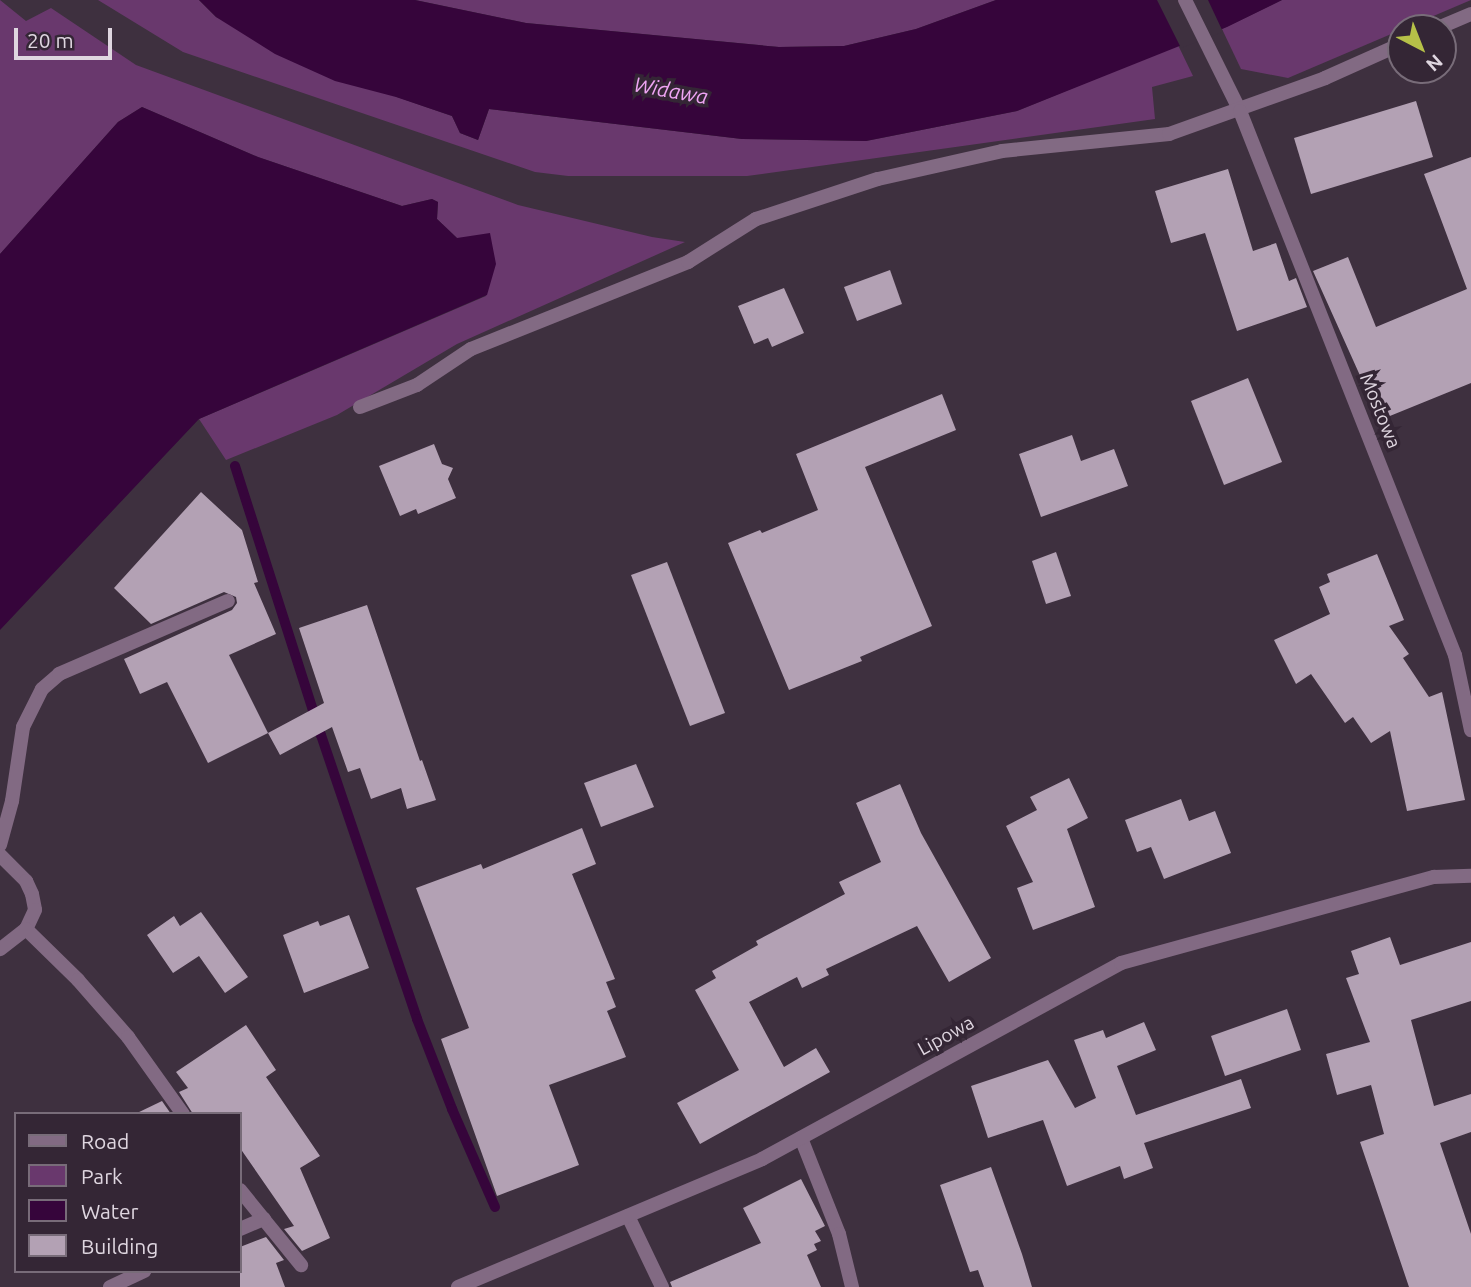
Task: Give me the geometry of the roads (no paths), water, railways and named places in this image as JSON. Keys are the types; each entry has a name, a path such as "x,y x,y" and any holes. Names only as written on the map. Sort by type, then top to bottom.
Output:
{"street":[{"name":"Mostowa","path":"1185,0 1240,111 1455,654 1471,730"},
{"path":"360,407 417,385 471,349 688,262 756,219 878,179 1002,151 1169,134 1240,111 1387,50"},
{"path":"0,845 12,801 23,727 42,689 59,674 228,601"},
{"path":"0,855 26,881 33,894 35,910 26,929 0,949"},
{"name":"Lipowa","path":"458,1287 762,1159 1121,962 1434,877 1471,876"},
{"path":"26,929 78,979 120,1027 182,1112"},
{"path":"801,1138 839,1234 852,1287"},
{"path":"242,1192 300,1265"},
{"path":"628,1216 662,1287"},
{"path":"242,1228 264,1219"},
{"path":"110,1287 140,1273"}],"water":[{"name":"Widawa","path":"199,0 415,0 526,23 779,47 844,46 916,29 996,0 1282,0 1227,27 1017,111 866,141 742,139 489,109 478,140 460,133 452,116 396,97 335,81 275,54 216,17"},
{"path":"142,107 258,157 402,206 432,199 438,202 437,219 457,238 490,233 496,264 487,295 199,419 0,630 0,254 118,122"}],"waterway":[{"path":"235,466 321,735 417,1019 452,1109 495,1207"}]}
